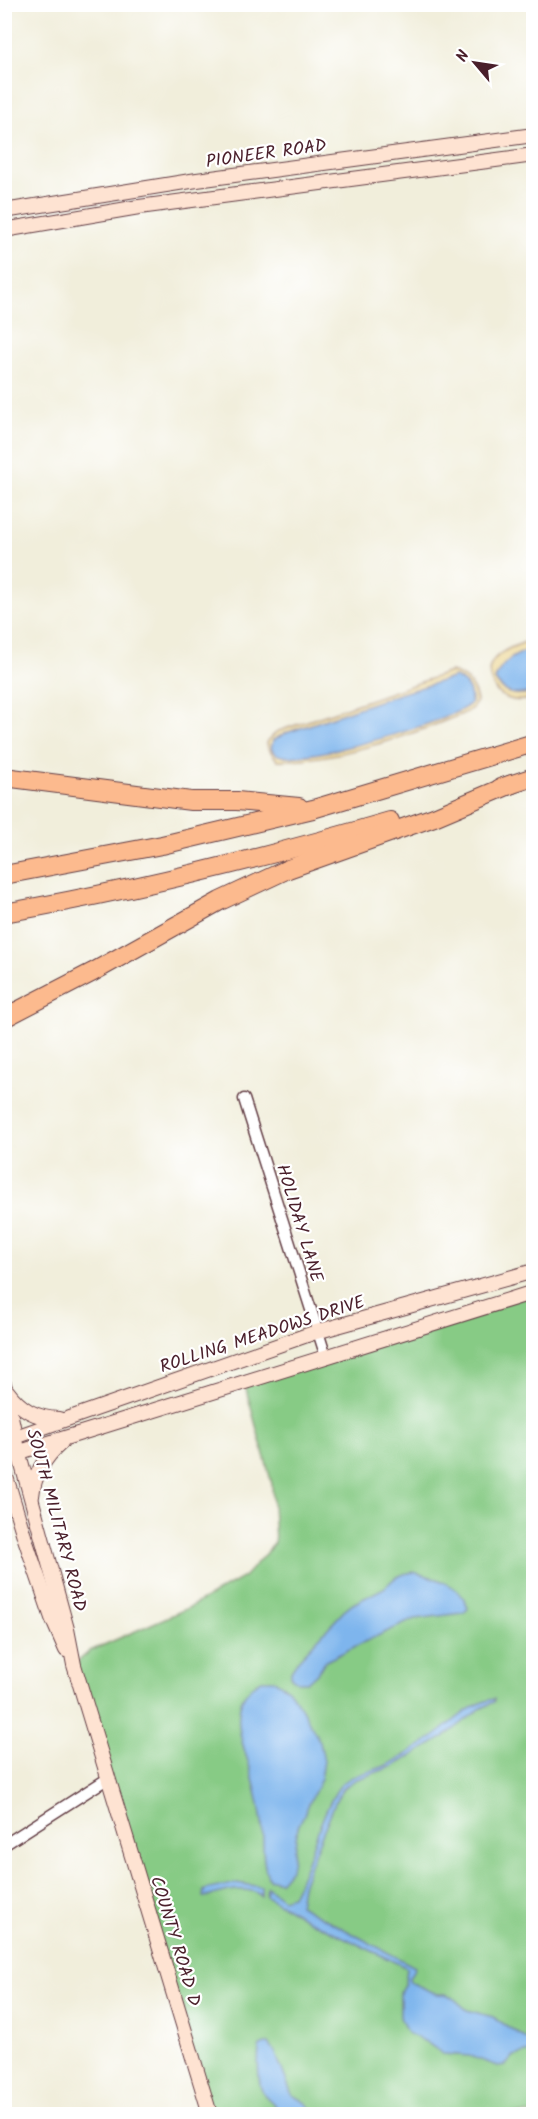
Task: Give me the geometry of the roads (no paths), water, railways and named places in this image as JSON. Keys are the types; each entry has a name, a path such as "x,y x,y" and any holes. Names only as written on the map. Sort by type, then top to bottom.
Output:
{"highway":[{"path":"4,875 162,845 313,809 534,743"},
{"path":"4,777 191,801 237,801 313,809"},
{"path":"4,913 70,902 322,841 534,777"},
{"path":"4,1018 93,972 220,901 288,869 434,817 512,784"}],"main road":[{"name":"PIONEER ROAD","path":"4,211 197,180 534,135"},
{"name":"PIONEER ROAD","path":"4,230 139,207 534,155"},
{"name":"ROLLING MEADOWS DRIVE","path":"11,1439 316,1332 534,1271"},
{"path":"4,1457 534,1292"},
{"path":"5,1386 16,1403 31,1413 45,1418 64,1419"},
{"name":"SOUTH MILITARY ROAD","path":"5,1386 11,1439 19,1454 67,1629 74,1665 107,1779"},
{"path":"31,1498 32,1489 42,1466 51,1452 64,1440"},
{"name":"SOUTH MILITARY ROAD","path":"4,1470 7,1486 52,1618 74,1665"},
{"name":"COUNTY ROAD D","path":"107,1779 210,2115"}],"street":[{"name":"HOLIDAY LANE","path":"244,1099 316,1332 326,1357"},
{"path":"4,1845 107,1779"}],"water":[{"path":"533,648 533,692 512,694 507,692 495,680 498,673 505,663"},
{"path":"455,677 467,687 471,703 438,720 380,739 320,753 282,756 275,754 271,748 273,740 286,733"},
{"path":"413,1572 454,1588 465,1601 468,1609 463,1613 415,1619 364,1642 326,1661 307,1682 297,1682 291,1677 291,1671 298,1660 344,1611 384,1588 395,1578"},
{"path":"261,1680 274,1680 288,1689 320,1742 324,1761 321,1779 298,1827 291,1869 280,1882 269,1879 266,1872 260,1809 239,1728 243,1698"},
{"path":"494,1699 494,1702 480,1709 444,1737 394,1766 355,1780 344,1788 337,1798 318,1844 302,1886 299,1905 415,1967 409,1978 410,1982 437,1994 446,1994 467,2010 493,2017 533,2043 530,2052 514,2056 506,2065 498,2066 470,2056 443,2054 407,2033 400,2017 400,1993 405,1983 407,1968 306,1919 266,1896 267,1887 283,1899 292,1896 324,1815 342,1784 348,1779 386,1766 429,1740 476,1705"},
{"path":"237,1883 261,1887 261,1896 251,1891 240,1890 203,1897 204,1890"},
{"path":"269,2044 275,2052 292,2095 306,2103 316,2114 280,2114 263,2093 259,2077 258,2056 260,2046"}]}
